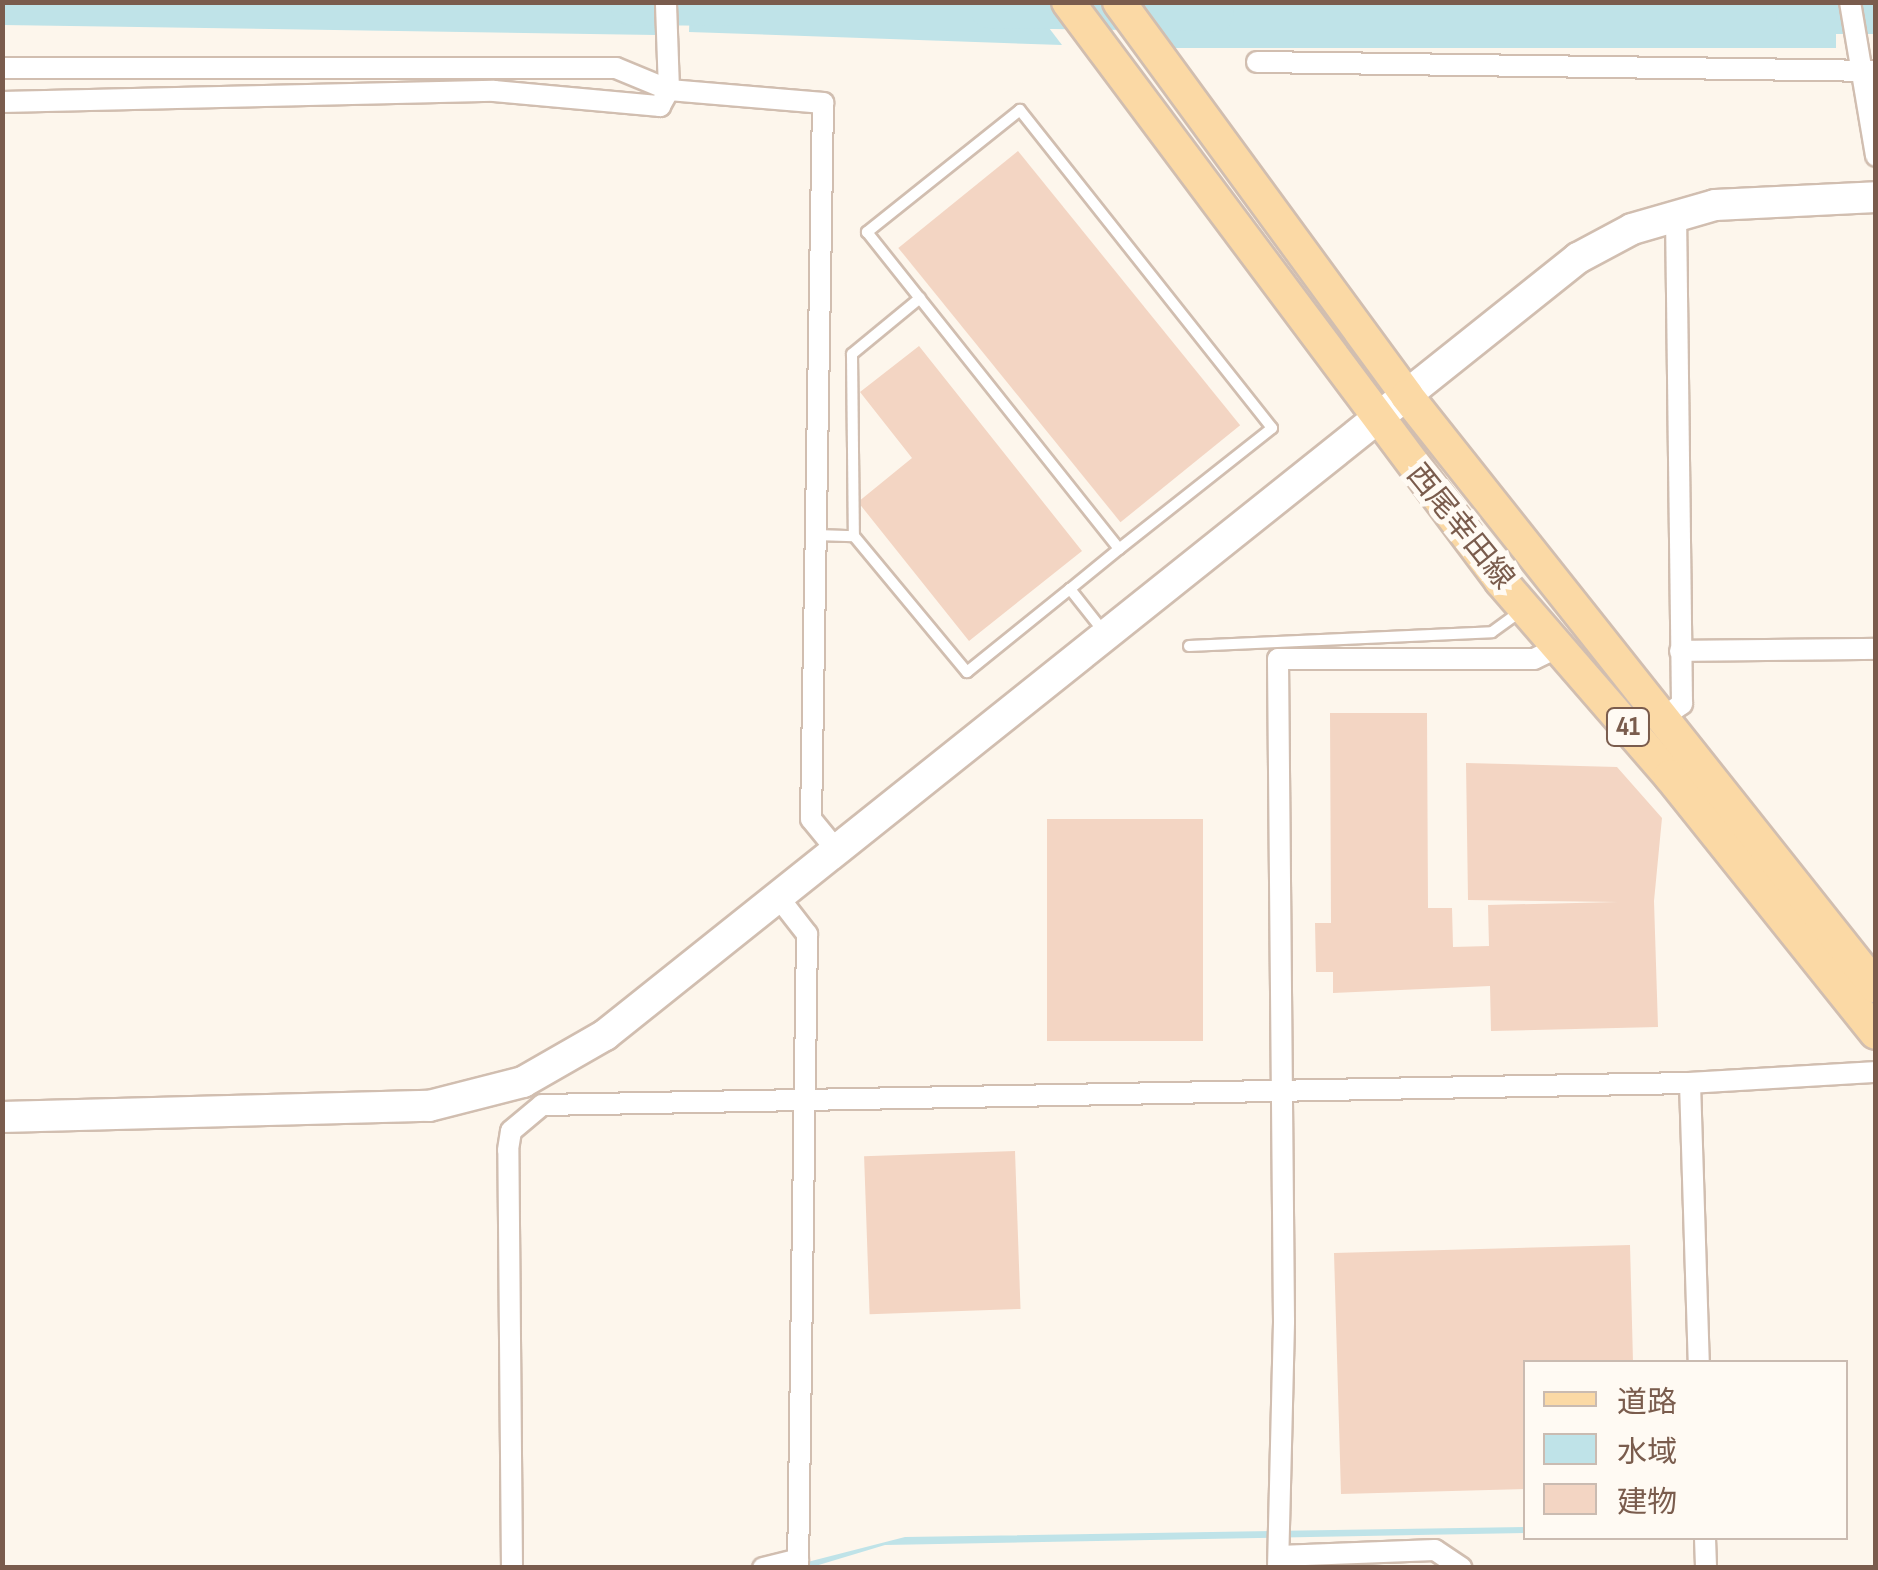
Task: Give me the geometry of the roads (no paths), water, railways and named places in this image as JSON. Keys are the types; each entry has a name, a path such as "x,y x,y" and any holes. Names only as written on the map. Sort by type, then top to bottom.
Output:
{"main road":[{"name":"西尾幸田線","path":"1068,2 1378,422 1876,1033"},
{"name":"西尾幸田線","path":"1119,2 1406,396 1876,987"}],"street":[{"path":"2,102 494,91 660,106 669,90 666,2"},
{"path":"1850,2 1876,156"},
{"path":"1257,62 1864,69"},
{"path":"2,68 616,68 669,90 824,103 810,820 838,852"},
{"path":"2,1118 429,1106 474,1098 522,1082 605,1035 1378,422 1578,258 1676,215 1714,204 1876,197"},
{"path":"1661,720 1682,704 1676,215"},
{"path":"1462,1568 1435,1550 1279,1562 1278,659 1534,659 1559,647"},
{"path":"1680,651 1876,650"},
{"path":"763,1568 798,1563 807,934 780,898"},
{"path":"512,1568 511,1131 542,1105 1690,1083 1876,1072"},
{"path":"1690,1083 1699,1360"},
{"path":"1705,1540 1706,1568"}],"lane":[{"path":"920,298 852,354 854,536 967,672 1272,428 1020,110 867,232 920,298 1119,550"},
{"path":"813,536 854,536"},
{"path":"1070,588 1108,637"},
{"path":"1189,646 1492,632 1527,608"}],"water":[{"path":"3,2 659,3 656,35 3,25"},
{"path":"690,3 1030,3 1062,45 689,32"},
{"path":"1161,3 1836,3 1836,48 1161,48"},
{"path":"1523,1527 1523,1533 885,1545 812,1567 784,1568 905,1537"}],"waterway":[{"path":"628,7 736,8"},
{"path":"988,10 1216,13"},
{"path":"1793,16 1876,16"}]}
